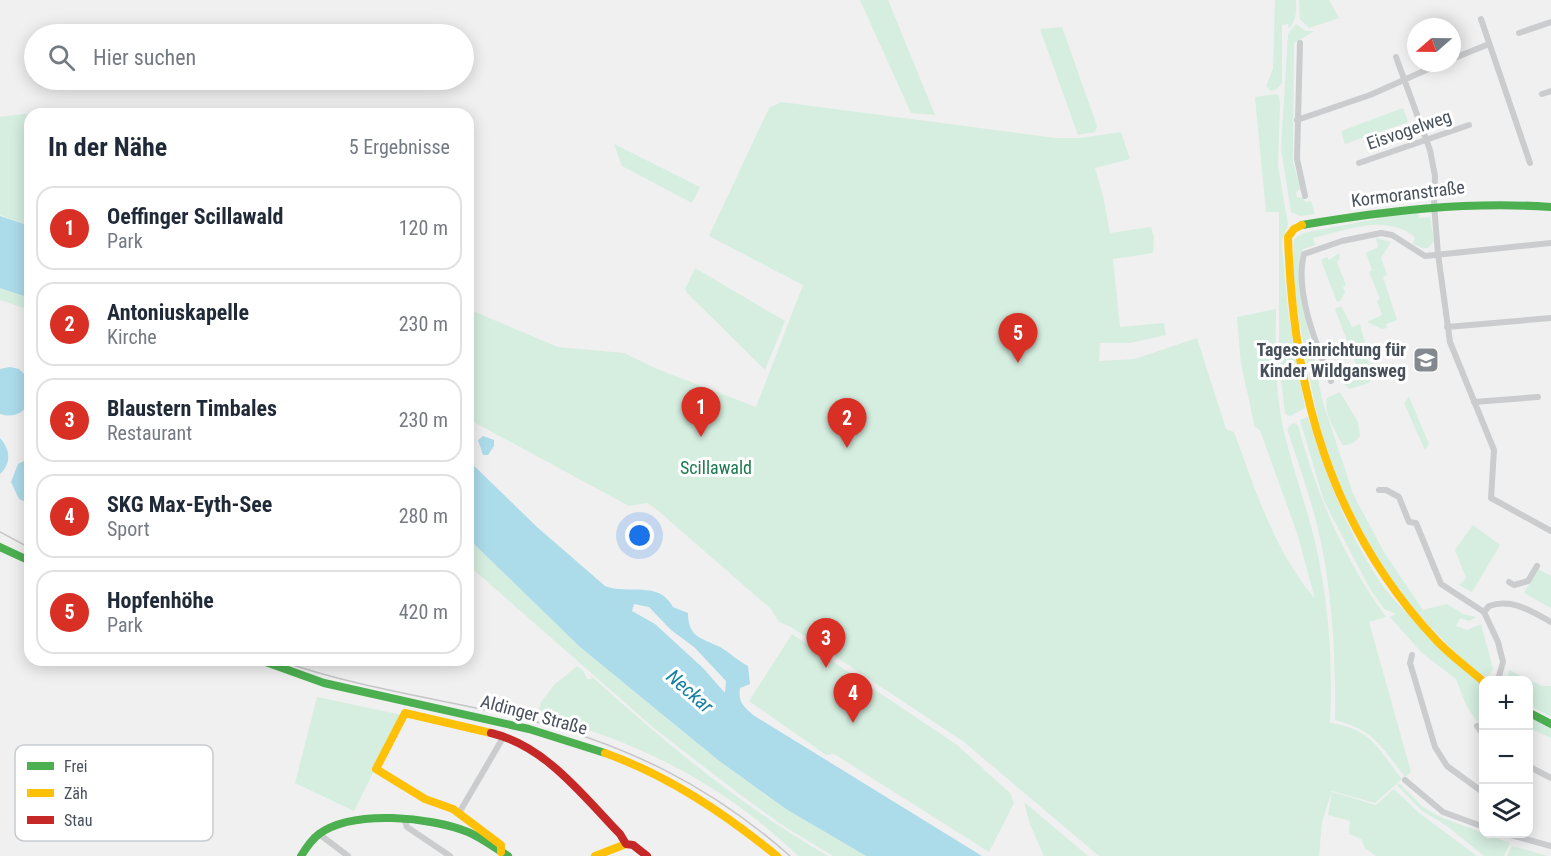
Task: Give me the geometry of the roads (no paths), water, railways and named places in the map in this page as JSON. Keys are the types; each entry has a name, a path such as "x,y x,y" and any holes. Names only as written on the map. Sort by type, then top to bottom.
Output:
{"street":[{"path":"1481,19 1530,163"},
{"path":"1519,33 1551,22"},
{"path":"1300,43 1298,159 1305,196"},
{"path":"1461,55 1489,44"},
{"path":"1396,57 1426,140 1434,176 1438,254 1449,342 1487,428 1494,450 1491,498 1551,531"},
{"path":"1297,120 1370,95 1420,72"},
{"path":"1542,94 1551,91"},
{"name":"Eisvogelweg","path":"1359,164 1469,125"},
{"name":"Kormoranstraße","path":"1479,678 1441,646 1411,613 1369,555 1346,510 1328,467 1307,394 1291,304 1287,250 1290,232 1302,225 1434,204 1475,203 1551,207"},
{"path":"1331,381 1308,318 1302,272 1304,254 1324,246 1381,233 1392,235 1425,256 1551,243"},
{"path":"1447,327 1551,318"},
{"path":"1474,402 1538,397"},
{"path":"1379,490 1386,490 1399,497 1409,522 1416,523 1423,531 1441,584 1484,612 1498,642 1503,662 1499,676"},
{"path":"0,547 24,558"},
{"path":"1509,582 1514,585 1528,581 1537,566"},
{"path":"1484,612 1489,606 1508,603 1522,606 1551,622"},
{"path":"1412,655 1410,663 1435,747 1448,766 1479,789"},
{"name":"Aldinger Straße","path":"277,666 328,684 540,732 605,751 694,793 725,813 777,856"},
{"name":"Aldinger Straße","path":"504,736 459,813 433,798 425,799 376,769 405,713 504,736 550,762 620,834 626,844 633,845 647,856"},
{"path":"1533,715 1551,724"},
{"path":"1477,726 1480,730"},
{"path":"1533,769 1551,778"},
{"path":"1405,780 1443,812 1479,825"},
{"path":"459,813 501,845 504,854"},
{"path":"301,856 319,834 331,827 358,820 429,821 470,833 504,854"},
{"path":"405,821 407,827 450,856"},
{"path":"319,834 348,856"},
{"path":"1525,838 1551,846"},
{"path":"595,856 626,844"}],"water":[{"path":"0,216 24,224 24,296 0,288"},
{"path":"10,367 19,369 24,374 24,409 17,414 9,416 0,414 0,369"},
{"path":"483,436 494,440 494,446 488,455 483,455 478,440"},
{"path":"0,438 8,451 8,461 0,474"},
{"path":"24,461 24,501 19,499 11,482 18,464"},
{"name":"Neckar","path":"474,466 537,527 605,586 660,594 673,607 688,613 690,627 697,636 720,647 748,666 750,684 740,688 740,697 744,706 753,715 982,856 866,856 786,809 718,760 580,647 474,544","holes":["634,604 649,607 671,630 694,647 726,681 725,693 703,668 655,624 632,611"]}],"tram line":[{"path":"0,532 24,545"},
{"path":"296,666 369,686 522,718 560,728 631,754 665,770 729,808 790,856"}],"place":[{"name":"Tageseinrichtung für Kinder Wildgansweg","path":"1426,360"},
{"name":"Hopfenhöhe","path":"1018,363"},
{"name":"Oeffinger Scillawald","path":"701,437"},
{"name":"Antoniuskapelle","path":"847,448"},
{"name":"Blaustern Timbales","path":"826,668"},
{"name":"SKG Max-Eyth-See","path":"853,723"}],"park label":[{"name":"Scillawald","path":"716,468"}]}
